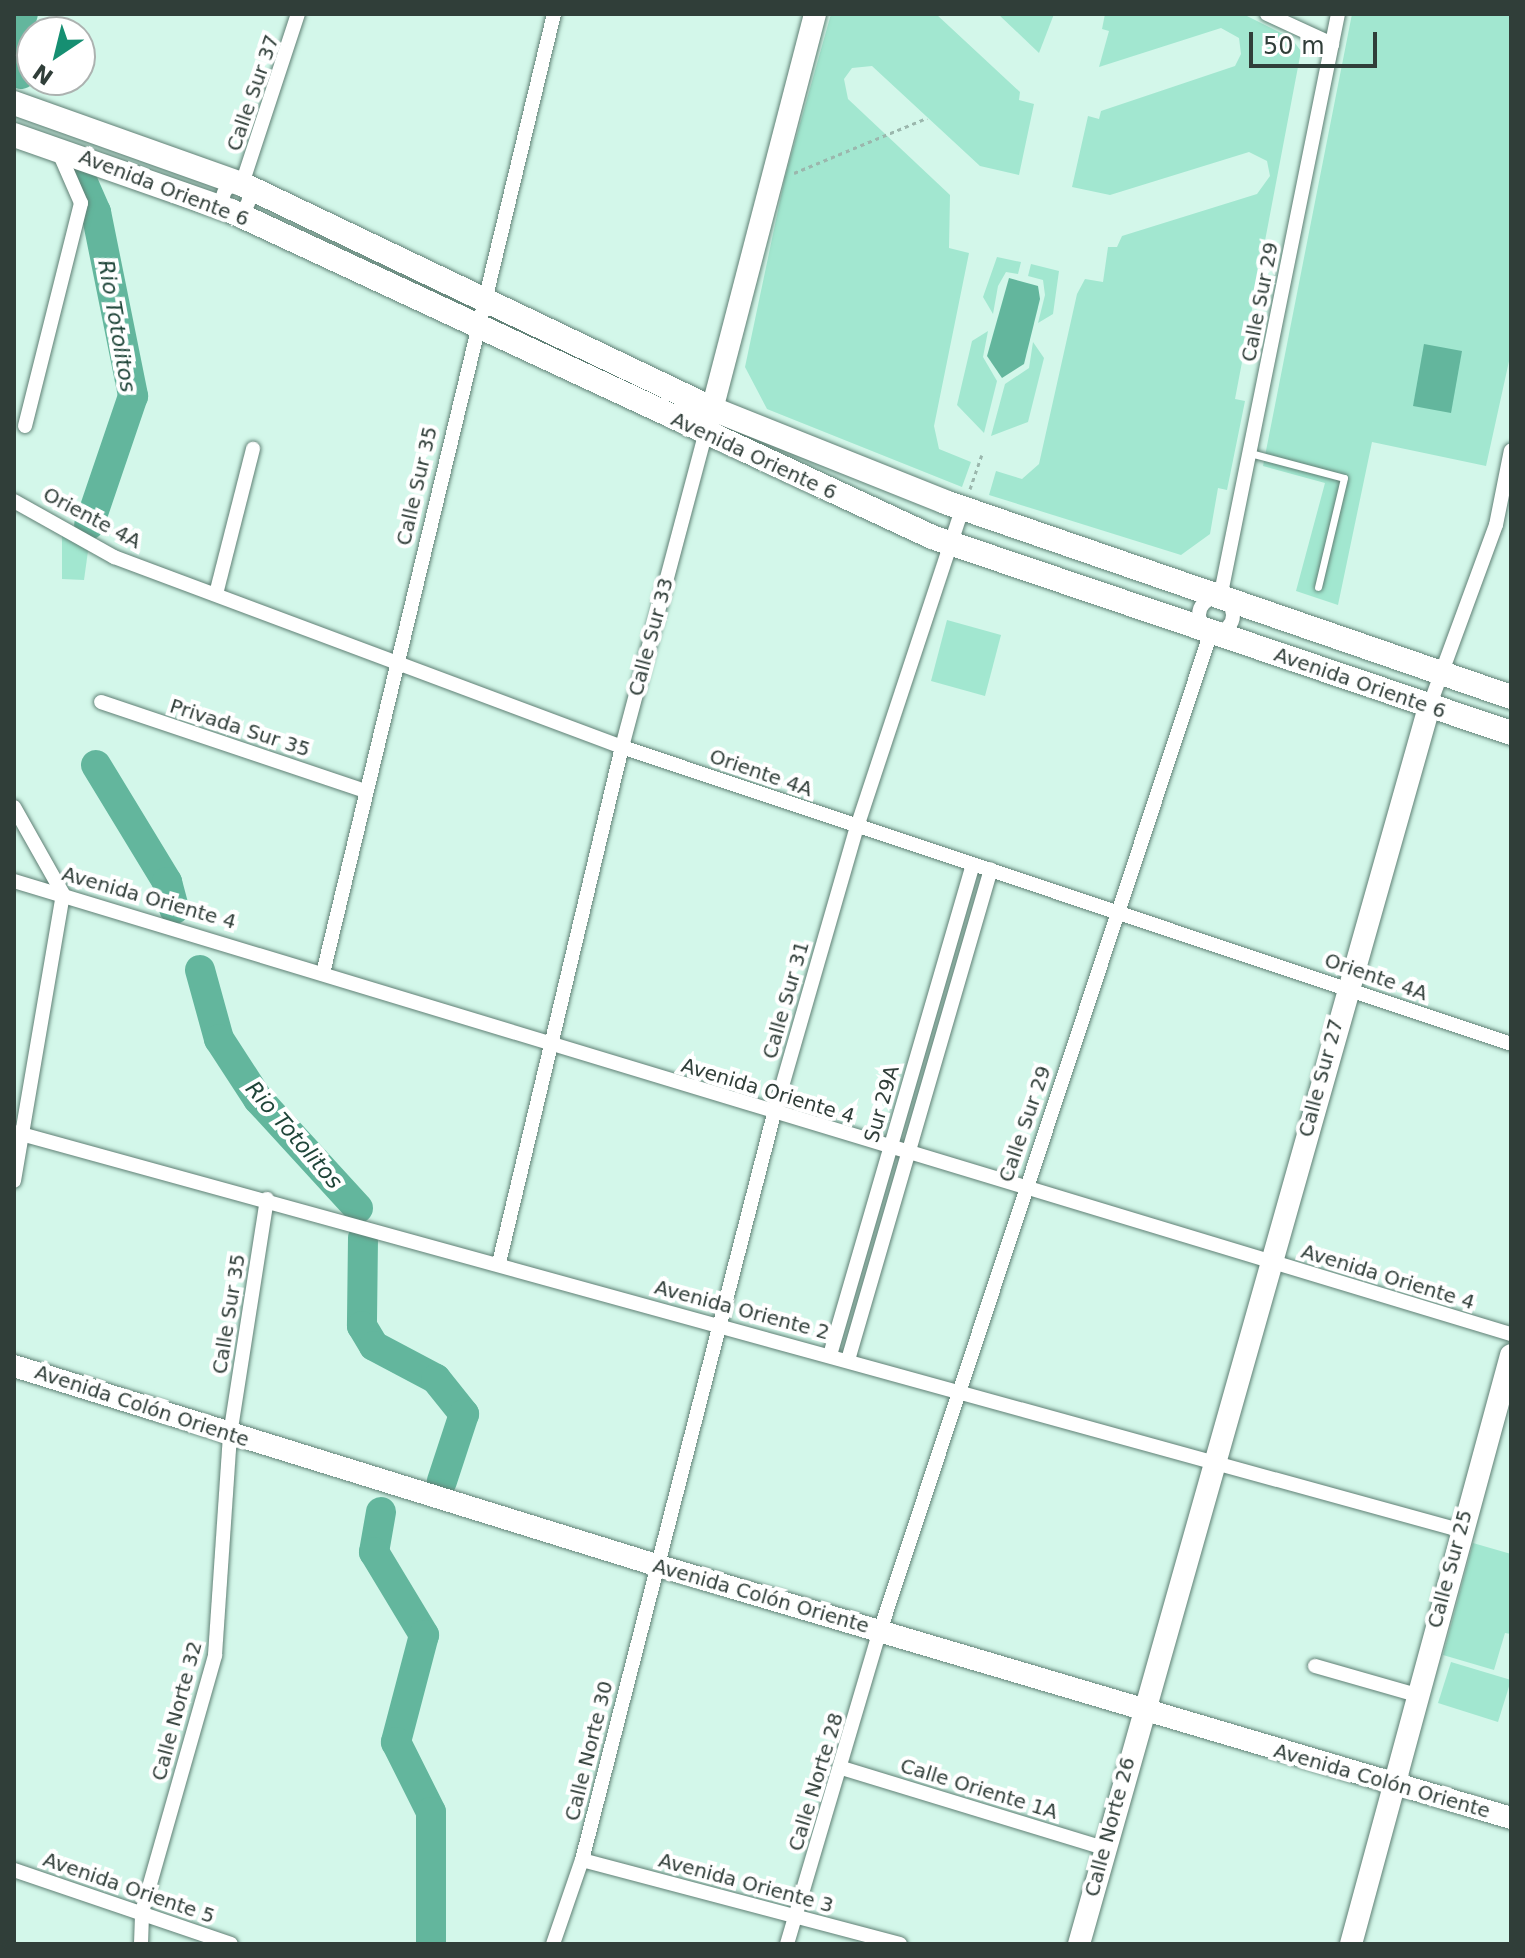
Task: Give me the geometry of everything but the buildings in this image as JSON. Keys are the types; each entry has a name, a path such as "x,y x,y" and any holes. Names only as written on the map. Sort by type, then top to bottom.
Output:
{"main road":[{"name":"Avenida Oriente 6","path":"14,103 242,184 713,409 954,504 1511,697"},
{"name":"Avenida Oriente 6","path":"14,135 231,211 705,434 941,541 1511,733"},
{"path":"941,541 932,519 954,504"}],"street":[{"name":"Calle Sur 37","path":"231,211 224,193 242,184 298,14"},
{"name":"Calle Sur 35","path":"324,969 474,323 554,14"},
{"name":"Calle Sur 33","path":"499,1263 622,747 815,14"},
{"path":"1267,14 1332,44"},
{"name":"Calle Sur 29","path":"1220,598 1338,14"},
{"path":"25,426 81,203 57,148"},
{"path":"216,594 253,449"},
{"name":"Calle Sur 27","path":"1143,1711 1217,1462 1346,988 1438,674 1496,525 1511,450"},
{"name":"Oriente 4A","path":"14,501 114,557 398,659 622,747 1511,1044"},
{"name":"Calle Sur 31","path":"656,1565 774,1114 941,541"},
{"path":"1220,598 1234,617 1228,628 1211,632 1199,610 1220,598"},
{"name":"Calle Sur 29","path":"880,1631 1211,632"},
{"name":"Privada Sur 35","path":"101,702 366,791"},
{"path":"14,807 63,894 18,1133 14,1181"},
{"name":"Sur 29A","path":"830,1355 973,864"},
{"name":"Sur 29A","path":"848,1360 905,1154 991,869"},
{"name":"Avenida Oriente 4","path":"14,881 324,969 889,1150 1026,1186 1511,1334"},
{"name":"Avenida Oriente 2","path":"18,1133 267,1199 1459,1530"},
{"name":"Calle Sur 35","path":"230,1435 267,1199"},
{"name":"Calle Sur 25","path":"1351,1944 1459,1530 1511,1355"},
{"name":"Avenida Colón Oriente","path":"14,1366 656,1565 1511,1818"},
{"name":"Calle Norte 32","path":"141,1944 142,1912 215,1655 230,1435"},
{"name":"Calle Norte 30","path":"553,1944 582,1860 656,1565"},
{"name":"Calle Norte 28","path":"787,1944 842,1768 880,1631"},
{"path":"1315,1666 1417,1695"},
{"name":"Calle Norte 26","path":"1079,1944 1143,1711"},
{"name":"Calle Oriente 1A","path":"842,1768 1104,1848"},
{"name":"Avenida Oriente 3","path":"582,1860 900,1944"},
{"name":"Avenida Oriente 5","path":"14,1870 231,1944"}],"lane":[{"path":"1250,453 1344,478 1318,587"}],"path":[{"path":"785,177 927,118"},
{"path":"954,504 982,455"}],"shaded area":[{"path":"831,14 936,14 1020,92 1019,100 1034,104 1019,175 980,166 872,66 852,68 844,79 848,99 950,195 949,248 969,253 934,426 939,449 971,462 962,487 767,409 745,367 785,177"},
{"path":"998,14 1054,14 1039,53"},
{"path":"1105,14 1243,14 1291,38 1301,51 1235,399 1245,401 1227,490 1218,488 1210,534 1181,555 989,495 996,471 1022,479 1039,464 1077,294 1085,279 1103,282 1108,247 1117,247 1122,236 1257,194 1270,176 1267,161 1249,152 1110,195 1072,187 1088,116 1099,119 1101,111 1235,66 1241,54 1239,38 1221,28 1099,67 1109,31 1102,29"},
{"path":"1352,14 1511,14 1511,352 1486,466 1372,442 1338,605 1296,591 1325,483 1263,466"},
{"path":"997,257 1021,262 1018,274 1006,272 998,286 993,314 983,297"},
{"path":"1031,264 1059,271 1053,314 1038,323 1045,295 1043,280 1028,276"},
{"path":"1009,278 1038,286 1040,299 1024,364 1002,378 987,356"},
{"path":"988,331 983,357 997,381 984,433 957,405 972,341"},
{"path":"1033,342 1044,358 1028,422 991,436 1005,384 1029,368"},
{"path":"1424,344 1462,351 1451,413 1413,406"},
{"path":"62,534 88,551 84,580 62,579"},
{"path":"947,620 1001,635 985,696 931,681"},
{"path":"1473,1543 1511,1554 1511,1634 1505,1633 1494,1670 1443,1655"},
{"path":"1451,1662 1511,1680 1498,1722 1438,1703"}],"waterway":[{"name":"Rio Totolitos","path":"78,171 96,212 133,396 89,525"},
{"name":"Rio Totolitos","path":"96,765 167,882 174,909"},
{"name":"Rio Totolitos","path":"200,970 219,1039 258,1099 358,1208"},
{"name":"Rio Totolitos","path":"363,1238 362,1326 374,1346 436,1379 464,1414 442,1481"},
{"name":"Rio Totolitos","path":"381,1512 374,1552 424,1635 396,1742 431,1812 431,1944"}]}
